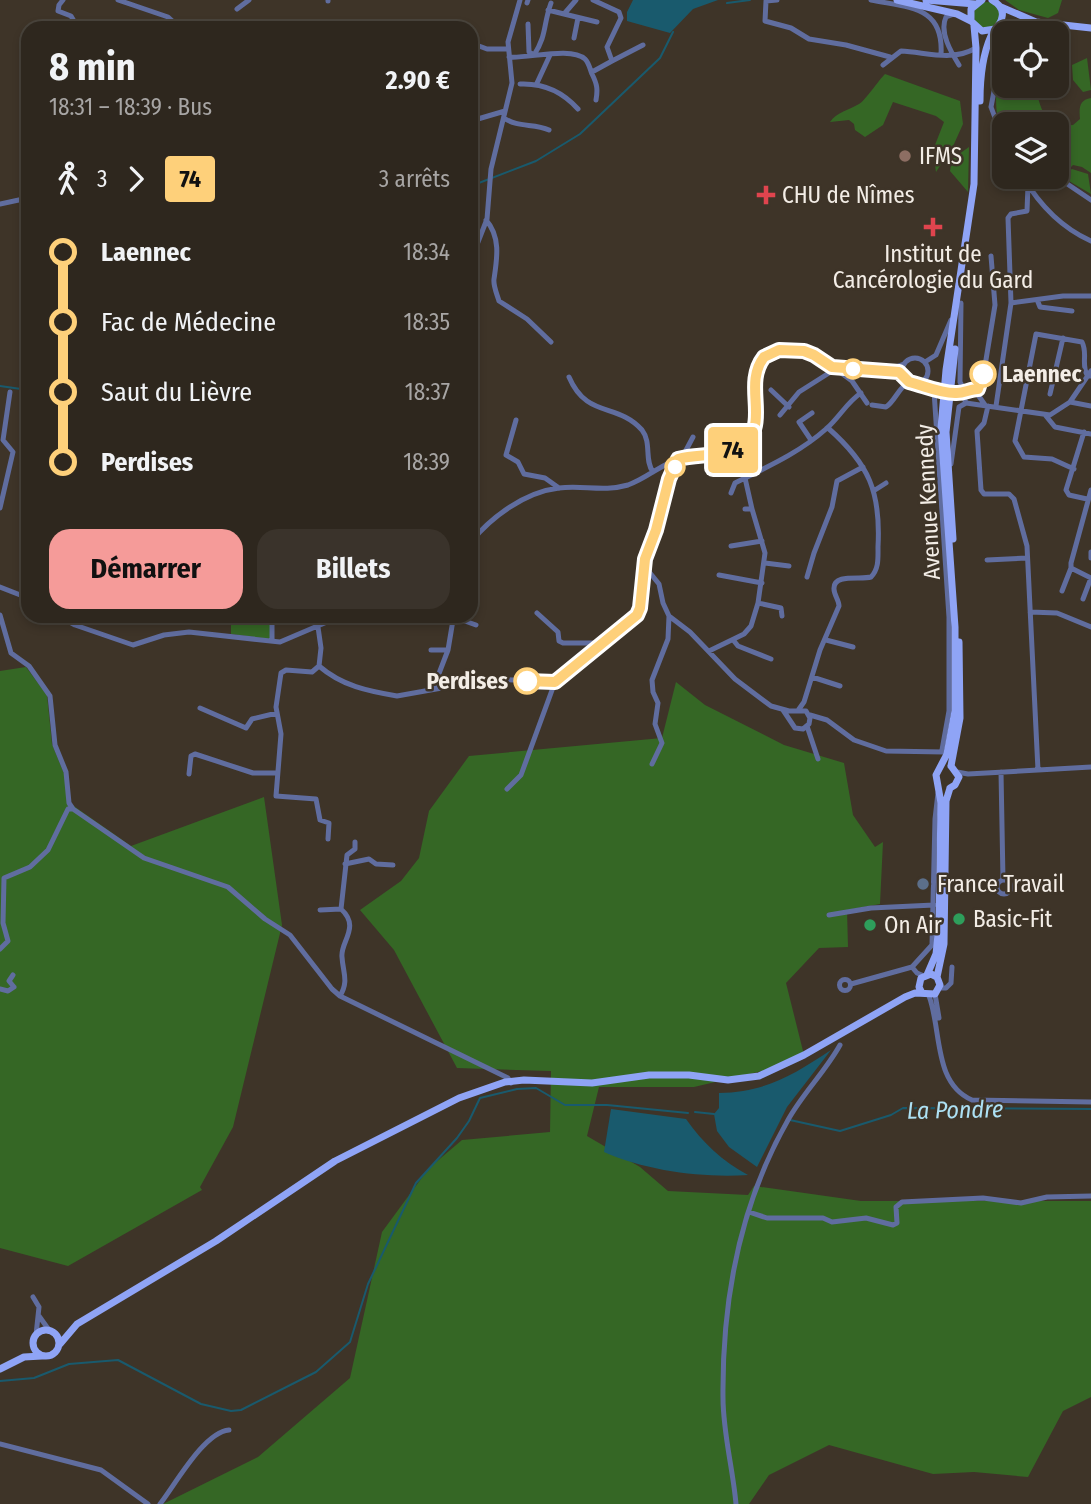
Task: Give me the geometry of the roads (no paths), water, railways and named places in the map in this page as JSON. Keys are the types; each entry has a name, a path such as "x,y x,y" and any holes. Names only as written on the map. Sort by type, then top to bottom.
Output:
{"main road":[{"path":"897,0 957,14 982,31 992,28"},
{"path":"926,0 979,1"},
{"name":"Avenue Kennedy","path":"952,771 960,718 961,670 946,432 948,393 974,184 976,48 971,9 979,1"},
{"path":"996,2 1037,22 1091,30"},
{"name":"Avenue Kennedy","path":"996,2 1003,16 1000,21"},
{"path":"1069,28 1091,30"},
{"name":"Avenue Kennedy","path":"952,771 944,752 955,711 955,627 941,428 946,370 960,300 977,185 982,68 992,33"},
{"path":"899,1000 921,978 938,944 940,788 936,775 952,771 946,801 944,944 932,993"},
{"path":"940,788 950,788"},
{"path":"921,978 937,977"},
{"path":"921,978 932,993"},
{"path":"0,1369 30,1348 34,1338 77,1324 216,1241 335,1161 422,1116 485,1088 532,1080 592,1083 676,1074 728,1080 745,1079 771,1072 911,994 932,993"},
{"path":"10,1363 24,1357 55,1354 77,1324"},
{"path":"51,1331 60,1344"},
{"path":"34,1338 35,1350 42,1356"}],"street":[{"path":"63,0 57,8 58,11 71,16 74,21"},
{"path":"118,0 168,17 172,21"},
{"path":"237,9 249,0"},
{"path":"478,243 486,223 490,178 512,83 508,49 520,0"},
{"path":"564,14 576,0"},
{"path":"593,0 621,14 607,47 612,61"},
{"path":"777,0 766,1 765,21 790,28 809,39 846,45 890,57"},
{"path":"871,0 916,9 928,16 942,36 947,56 959,65 962,54"},
{"path":"534,55 544,38 544,25 551,3"},
{"path":"548,10 597,22"},
{"path":"947,56 943,24 949,15 957,14"},
{"path":"574,38 578,18"},
{"path":"528,24 529,52 534,55"},
{"path":"478,45 508,49"},
{"path":"592,72 643,45"},
{"path":"883,65 901,51 947,56 976,48"},
{"path":"962,54 976,62"},
{"path":"509,57 521,59 534,55 579,55 584,58 592,72 598,91 596,100"},
{"path":"537,83 550,55"},
{"path":"520,84 537,83 563,95 578,109"},
{"path":"993,98 993,112"},
{"path":"980,102 991,107"},
{"path":"478,120 505,114"},
{"path":"505,114 516,125 539,125 549,130"},
{"path":"1069,185 1091,198"},
{"path":"1028,189 1027,211 1012,214 1008,218 1011,304 990,406 984,423 977,431 981,491 986,494 1009,495 1014,499 1027,558 1038,770"},
{"path":"1031,189 1072,233 1091,241"},
{"path":"0,204 21,200"},
{"path":"486,223 495,239 498,264 493,281 499,300 527,319 551,342"},
{"path":"976,396 981,390 995,305 991,256"},
{"path":"995,305 1038,302 1063,296 1091,296"},
{"path":"892,370 912,358 925,362 934,358 960,300"},
{"path":"949,474 959,407 964,396 960,382 960,300"},
{"path":"1038,302 1040,307 1072,311"},
{"path":"1046,416 1070,402 1090,374 1083,367 1086,350 1082,342 1036,334 1015,441 1024,457 1052,459 1074,469"},
{"path":"1050,394 1063,338"},
{"path":"478,534 490,520 536,494 559,488 600,490 628,485 678,459 735,449 751,435 758,421 754,382 760,362 779,350 804,351 814,355 852,382 870,404 886,407 909,382 920,383 936,391"},
{"path":"920,383 926,378 928,369 925,362"},
{"path":"897,396 904,364"},
{"path":"832,367 892,370 903,374 909,382"},
{"path":"780,415 799,391 829,373 832,367"},
{"path":"569,377 580,397 588,403 626,417 643,432 649,449 649,467 653,472"},
{"path":"790,719 818,717 827,720 854,740 886,751 944,752 949,711 948,617 936,391 926,378"},
{"path":"771,390 789,407"},
{"path":"0,508 13,452 2,439 10,392"},
{"path":"731,493 735,483 780,461 828,428 853,398 861,393"},
{"path":"954,393 976,396 990,406 1046,416 1055,427 1088,433 1066,490 1069,495 1087,499"},
{"path":"964,396 976,396"},
{"path":"1070,402 1091,407"},
{"path":"811,440 799,422 812,413"},
{"path":"516,420 506,456 518,462 524,474 545,478 559,488"},
{"path":"818,759 805,719 804,702 839,606 834,589 842,578 871,577 877,568 879,538 875,490 863,467 828,428"},
{"path":"686,457 684,454 692,437"},
{"path":"507,789 521,775 555,682 599,643 637,615 646,568 645,559 656,530 658,513 669,479 678,459"},
{"path":"807,577 832,507 837,481 863,467"},
{"path":"709,651 734,641 751,626 758,603 765,563 762,541 745,478"},
{"path":"875,490 886,483"},
{"path":"1062,591 1071,568 1091,490"},
{"path":"745,509 752,509"},
{"path":"731,546 762,541"},
{"path":"1091,552 1091,558"},
{"path":"987,560 1027,558"},
{"path":"765,563 789,566"},
{"path":"646,568 659,584 669,616 668,639 652,680 653,692 658,702 655,724 662,743 652,764"},
{"path":"877,568 887,568"},
{"path":"1071,568 1091,578 1083,599"},
{"path":"719,575 762,583"},
{"path":"0,587 21,595"},
{"path":"758,603 781,608 782,616"},
{"path":"1030,612 1057,613 1091,627"},
{"path":"537,613 558,632 559,641 563,643 599,643"},
{"path":"0,615 10,653 29,666 50,696 55,745 66,772 69,803 73,809 144,858 228,887 265,919 290,935 340,996 500,1074 508,1083"},
{"path":"669,616 709,651 740,684 771,706 805,719"},
{"path":"71,623 133,645 164,635 189,632 272,641 288,640 326,623"},
{"path":"272,623 272,641"},
{"path":"433,690 448,650 452,623"},
{"path":"470,623 475,625"},
{"path":"318,627 321,648 319,666 312,672 283,670 277,696 281,734 276,796 316,799 320,820 329,823 328,839"},
{"path":"826,640 853,647"},
{"path":"734,641 738,646 771,659"},
{"path":"431,650 448,650"},
{"path":"319,666 347,685 395,696 492,679 555,682"},
{"path":"812,677 840,686"},
{"path":"200,708 246,728 252,719 277,713"},
{"path":"783,710 795,728 805,719"},
{"path":"189,775 191,756 195,754 253,773 277,773"},
{"path":"952,771 968,774 1091,767"},
{"path":"1001,772 999,781 1003,880"},
{"path":"993,773 999,781"},
{"path":"850,984 912,967 932,945 935,800 940,788"},
{"path":"0,949 8,941 3,923 4,878 30,867 48,850 68,809 73,809"},
{"path":"340,996 347,972 341,953 349,934 346,915 341,909 345,864 347,853 355,849 355,842"},
{"path":"345,864 369,859 376,863 393,864"},
{"path":"829,915 871,908 934,905"},
{"path":"320,910 341,909"},
{"path":"912,967 921,978"},
{"path":"952,967 951,984 932,993 945,1074 961,1095 972,1100 1091,1102"},
{"path":"0,989 8,990 14,987 9,982 13,975"},
{"path":"736,1504 723,1399 728,1295 749,1212 764,1167 788,1119 841,1045 837,1034"},
{"path":"749,1212 767,1217 823,1218 832,1222 866,1218 893,1225 897,1223 896,1207 902,1202 983,1198 1021,1203 1047,1197 1091,1196"},
{"path":"33,1297 39,1307 34,1338"},
{"path":"39,1316 51,1331"},
{"path":"160,1504 193,1456 221,1431 229,1430"},
{"path":"0,1444 101,1470 148,1504"}],"water":[{"path":"633,0 718,0 693,9 670,33 627,21 627,12"},
{"path":"831,1050 787,1107 757,1167 729,1147 717,1131 714,1114 719,1108 719,1093 765,1086"},
{"path":"611,1109 686,1119 714,1151 748,1175 675,1172 638,1164 604,1152"}],"waterway":[{"path":"727,3 750,0"},
{"path":"478,183 536,161 580,134 660,58 673,32"},
{"path":"0,386 21,389"},
{"path":"0,1381 34,1378 69,1364 118,1360 201,1404 231,1411 241,1410 316,1372 350,1342 368,1284 416,1183 457,1138 480,1098 517,1089 536,1088 565,1105 607,1105 688,1113"},
{"name":"La Pondre","path":"790,1120 840,1131 891,1115 903,1108 1091,1109"},
{"name":"La Pondre","path":"695,1112 714,1114"}],"place":[{"name":"IFMS","path":"905,156"},
{"name":"CHU de Nîmes","path":"766,195"},
{"name":"Institut de Cancérologie du Gard","path":"933,227"},
{"name":"Laennec","path":"983,374"},
{"name":"Perdises","path":"527,681"},
{"name":"France Travail","path":"923,884"},
{"name":"Basic-Fit","path":"959,919"},
{"name":"On Air","path":"870,925"}]}
